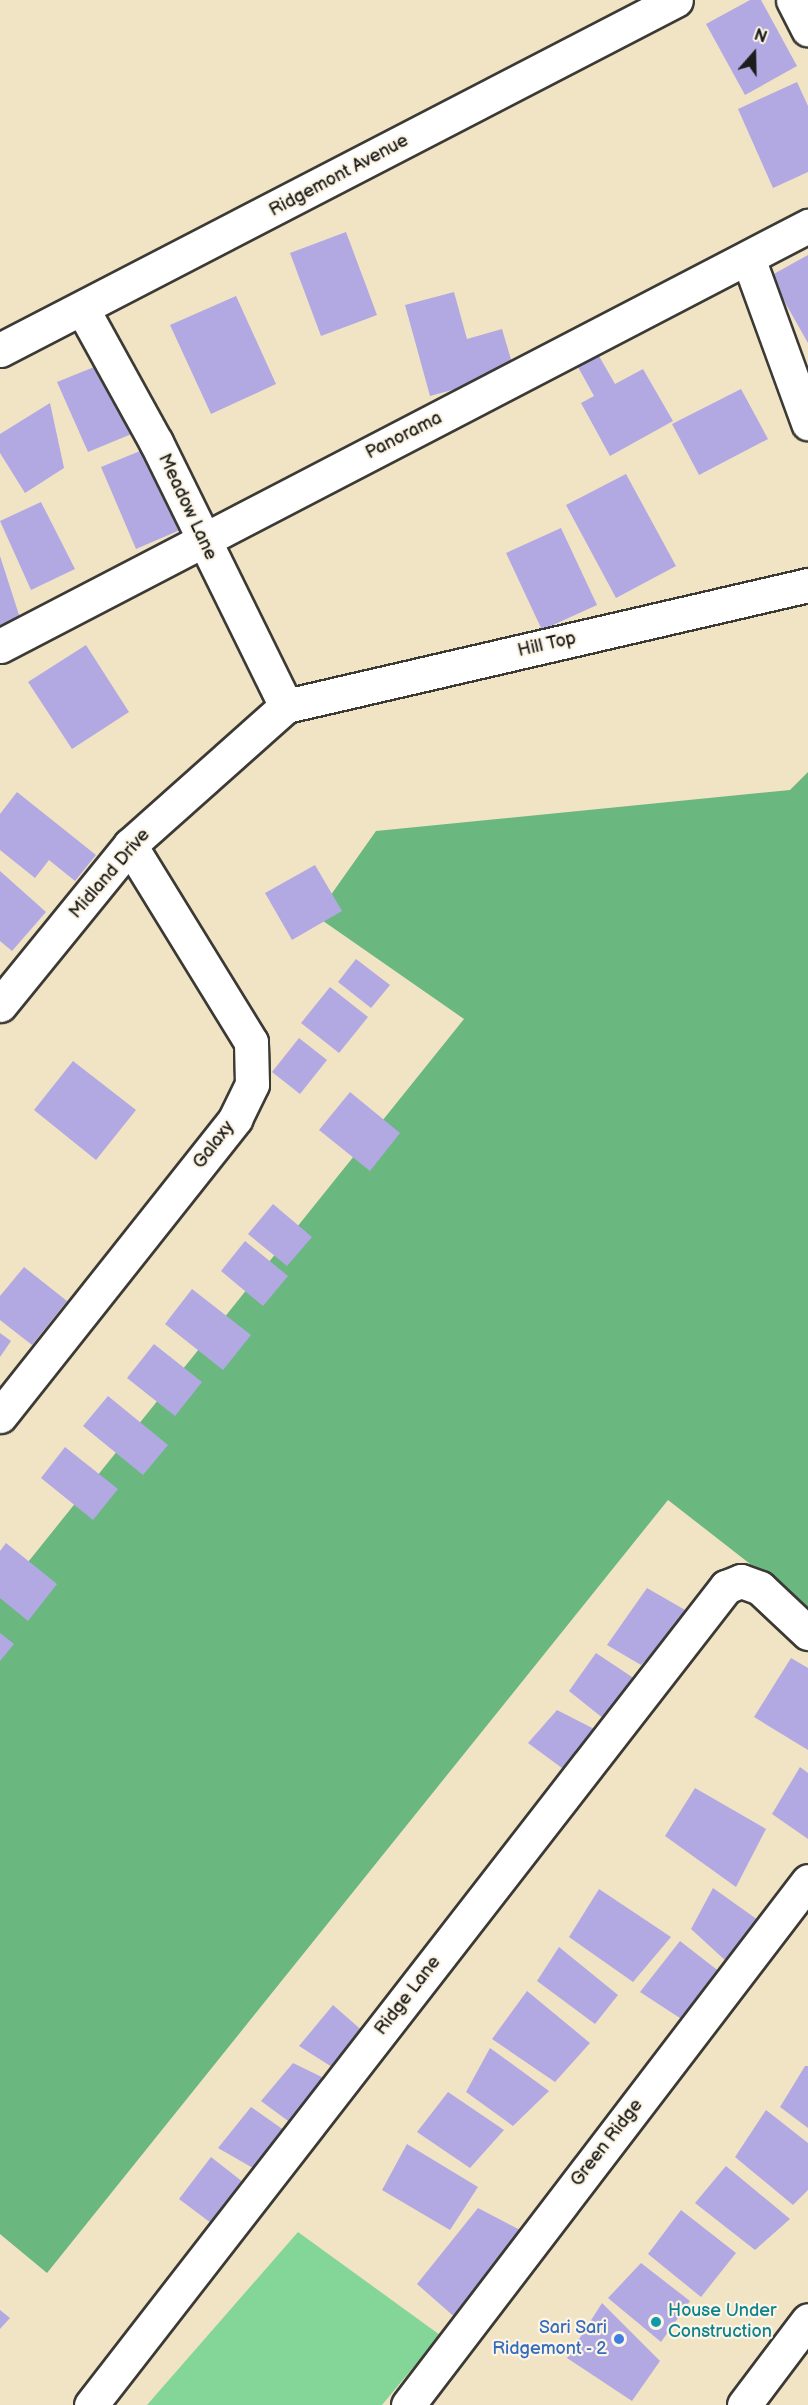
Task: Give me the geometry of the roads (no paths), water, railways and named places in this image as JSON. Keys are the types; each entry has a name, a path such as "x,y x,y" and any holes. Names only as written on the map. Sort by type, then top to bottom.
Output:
{"street":[{"name":"Ridgemont Avenue","path":"0,350 83,310 676,0"},
{"path":"793,0 808,29"},
{"name":"Panorama","path":"0,646 808,226"},
{"path":"748,258 808,423"},
{"name":"Meadow Lane","path":"83,310 156,442 201,540 286,706"},
{"name":"Hill Top","path":"286,706 808,585"},
{"name":"Midland Drive","path":"0,1005 130,845 286,706"},
{"name":"Galaxy","path":"0,1416 235,1119 252,1084 251,1042 130,845"},
{"name":"Ridge Lane","path":"91,2405 726,1587 741,1581 759,1588 808,1633"},
{"name":"Green Ridge","path":"408,2405 808,1881"},
{"path":"744,2405 808,2319"}],"place":[{"name":"House Under Construction","path":"656,2322"},
{"name":"Sari Sari Ridgemont - 2","path":"619,2339"}]}
